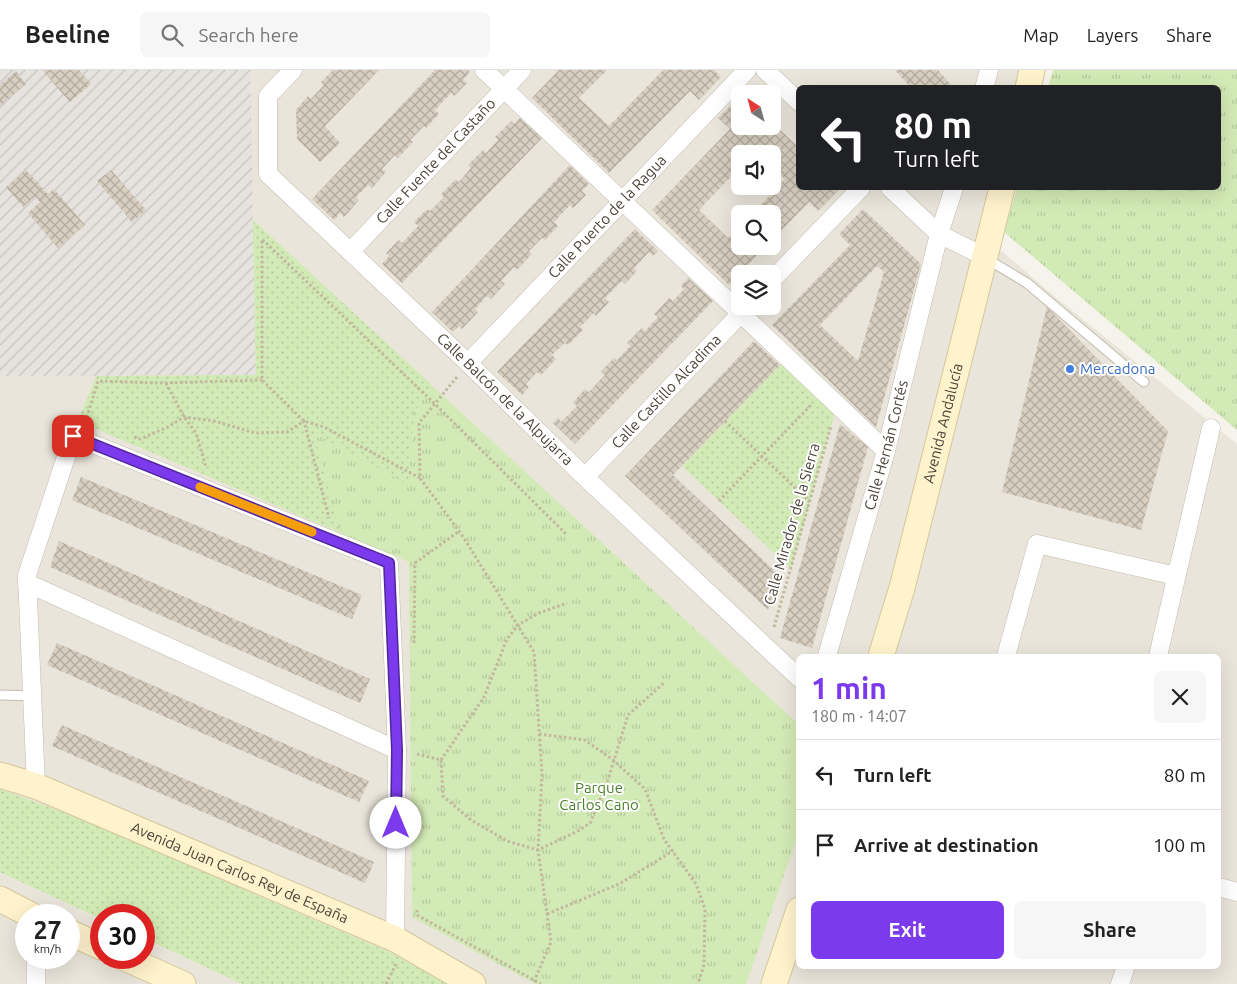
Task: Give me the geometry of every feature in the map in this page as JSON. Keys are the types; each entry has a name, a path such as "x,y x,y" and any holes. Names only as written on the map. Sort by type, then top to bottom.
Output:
{"street":[{"name":"Calle Balcón de la Alpujarra","path":"293,70 268,96 268,174 796,675"},
{"path":"484,70 623,202 731,298"},
{"name":"Calle Fuente del Castaño","path":"350,252 522,70"},
{"name":"Calle Puerto de la Ragua","path":"468,363 747,70"},
{"path":"765,70 796,99"},
{"path":"985,85 990,70"},
{"path":"1029,85 1032,70"},
{"path":"781,271 860,190"},
{"path":"892,190 940,234 985,257"},
{"name":"Calle Hernán Cortés","path":"829,654 886,451 940,234 953,190"},
{"name":"Avenida Andalucía","path":"882,654 902,588 1002,190"},
{"name":"Calle Castillo Alcadima","path":"585,477 739,315"},
{"path":"749,315 823,392 886,451"},
{"path":"1158,654 1210,428"},
{"path":"36,786 27,575 73,436 389,563 397,750 395,939"},
{"path":"1007,654 1038,544 1176,576"},
{"path":"27,583 397,750"},
{"name":"Avenida Juan Carlos Rey de España","path":"0,774 36,786 395,939 473,984"},
{"path":"1221,888 1237,892"},
{"path":"0,899 15,907"},
{"path":"774,984 796,919"},
{"path":"36,969 36,984"},
{"path":"150,969 183,984"},
{"path":"1120,984 1125,969"}],"lane":[{"path":"985,257 1028,283 1144,382"},
{"path":"0,695 32,696"}],"path":[{"path":"534,982 551,942 538,850 542,774 534,652 458,532 420,478 324,427 304,421 262,380 262,239 435,404 566,534"},
{"path":"420,478 419,423 468,363"},
{"path":"95,423 86,420 98,381 166,383 262,380"},
{"path":"166,383 184,417 196,433 206,469"},
{"path":"720,501 823,392"},
{"name":"Calle Mirador de la Sierra","path":"768,650 837,405"},
{"path":"131,436 140,439 168,427 184,417 214,421 255,433 287,432 304,421"},
{"path":"304,421 330,522 321,518"},
{"path":"726,421 810,502"},
{"path":"414,649 415,563 458,532"},
{"path":"567,603 539,613 518,625 507,639 484,697 440,760 443,796 471,820 507,841 538,850 578,831 590,823 606,786 628,715 664,682"},
{"path":"539,734 585,740 613,760 645,789 664,839 696,884 705,909 704,965 698,984"},
{"path":"397,750 440,760"},
{"path":"547,914 619,884 673,851"},
{"path":"417,906 418,915 534,982 541,984"}],"shaded area":[{"path":"0,70 1043,70 1038,85 796,85 796,190 1005,190 990,241 1054,296 1237,444 1237,984 0,984"},
{"path":"0,70 250,70 256,375 0,376"}],"green space":[{"path":"1053,70 1237,70 1237,430 1004,232 1016,190 1221,190 1221,85 1049,85"},
{"name":"Parque Carlos Cano","path":"253,220 796,722 796,841 746,984 535,984 412,917 409,562 78,421 96,377 256,375"},
{"path":"253,220 432,385 414,413 408,485 314,433 340,532 78,421 97,376 256,375"},
{"path":"787,358 837,405 791,569 682,466"},
{"path":"0,789 84,820 389,952 448,984 242,984 155,943 155,904 90,904 90,914 80,909 80,904 69,904 0,872"}],"building":[{"path":"42,70 79,70 91,84 70,102"},
{"path":"333,70 379,70 325,126 340,143 320,162 297,139 296,110 308,96 311,99 324,85 321,82"},
{"path":"435,70 468,70 470,72 463,80 467,83 454,96 451,93 435,110 439,114 426,128 424,126 410,140 413,142 398,158 395,155 382,169 386,172 372,188 368,185 356,197 359,200 344,217 340,213 334,220 312,199"},
{"path":"559,70 607,70 579,98 609,126 663,70 714,70 721,77 699,100 690,91 609,173 532,98"},
{"path":"895,70 938,70 951,85 908,85"},
{"path":"16,71 26,84 0,106 0,85"},
{"path":"731,105 731,135 781,135 781,131 796,145 796,190 839,190 818,211 809,202 781,231 781,205 760,205 770,195 781,195 781,183 785,179 781,175 781,145 731,145 731,176 699,210 728,238 731,235 731,255 757,255 748,265 731,265 731,283 729,285 652,210 730,129 718,118"},
{"path":"520,118 542,138 402,283 382,264 389,256 386,253 399,240 402,243 418,226 414,222 427,209 430,211 444,197 441,194 456,179 459,182 471,168 468,165 483,150 486,153 498,140 495,137 511,121 514,124"},
{"path":"570,165 589,184 582,191 586,195 573,208 570,205 554,222 558,226 545,240 542,238 529,251 532,254 517,270 514,267 501,281 505,284 491,299 487,296 475,309 478,312 462,329 459,326 453,332 432,312"},
{"path":"26,170 48,194 54,189 85,225 58,248 28,213 40,202 35,196 23,207 6,187"},
{"path":"111,170 146,210 132,222 97,181"},
{"path":"863,209 921,264 876,427 772,325 850,245 839,234","holes":["877,266 884,272 858,361 820,325"]},
{"path":"635,229 658,251 653,256 649,252 634,268 637,271 625,284 622,281 605,298 609,302 596,316 594,313 580,327 583,330 568,345 565,343 552,355 556,359 541,375 537,372 526,384 529,387 522,395 497,372"},
{"path":"688,278 713,301 575,444 553,423 558,418 561,422 577,406 573,402 585,389 589,392 605,375 601,371 614,358 617,360 630,346 627,343 642,328 645,331 658,317 654,314 669,298 673,301 684,289 681,286"},
{"name":"Mercadona","path":"1047,307 1168,431 1141,530 1002,492"},
{"path":"754,341 780,365 673,475 779,575 768,610 625,476"},
{"path":"840,424 868,447 812,648 780,638"},
{"path":"81,477 362,595 352,619 72,500"},
{"path":"59,541 370,679 360,703 50,567"},
{"path":"57,643 369,781 359,802 47,665"},
{"path":"62,725 374,862 365,883 52,746"}],"slow traffic":[{"path":"200,487 312,532"}],"place":[{"name":"Mercadona","path":"1070,369"}],"route":[{"path":"73,436 389,563 397,750 396,823"}]}
